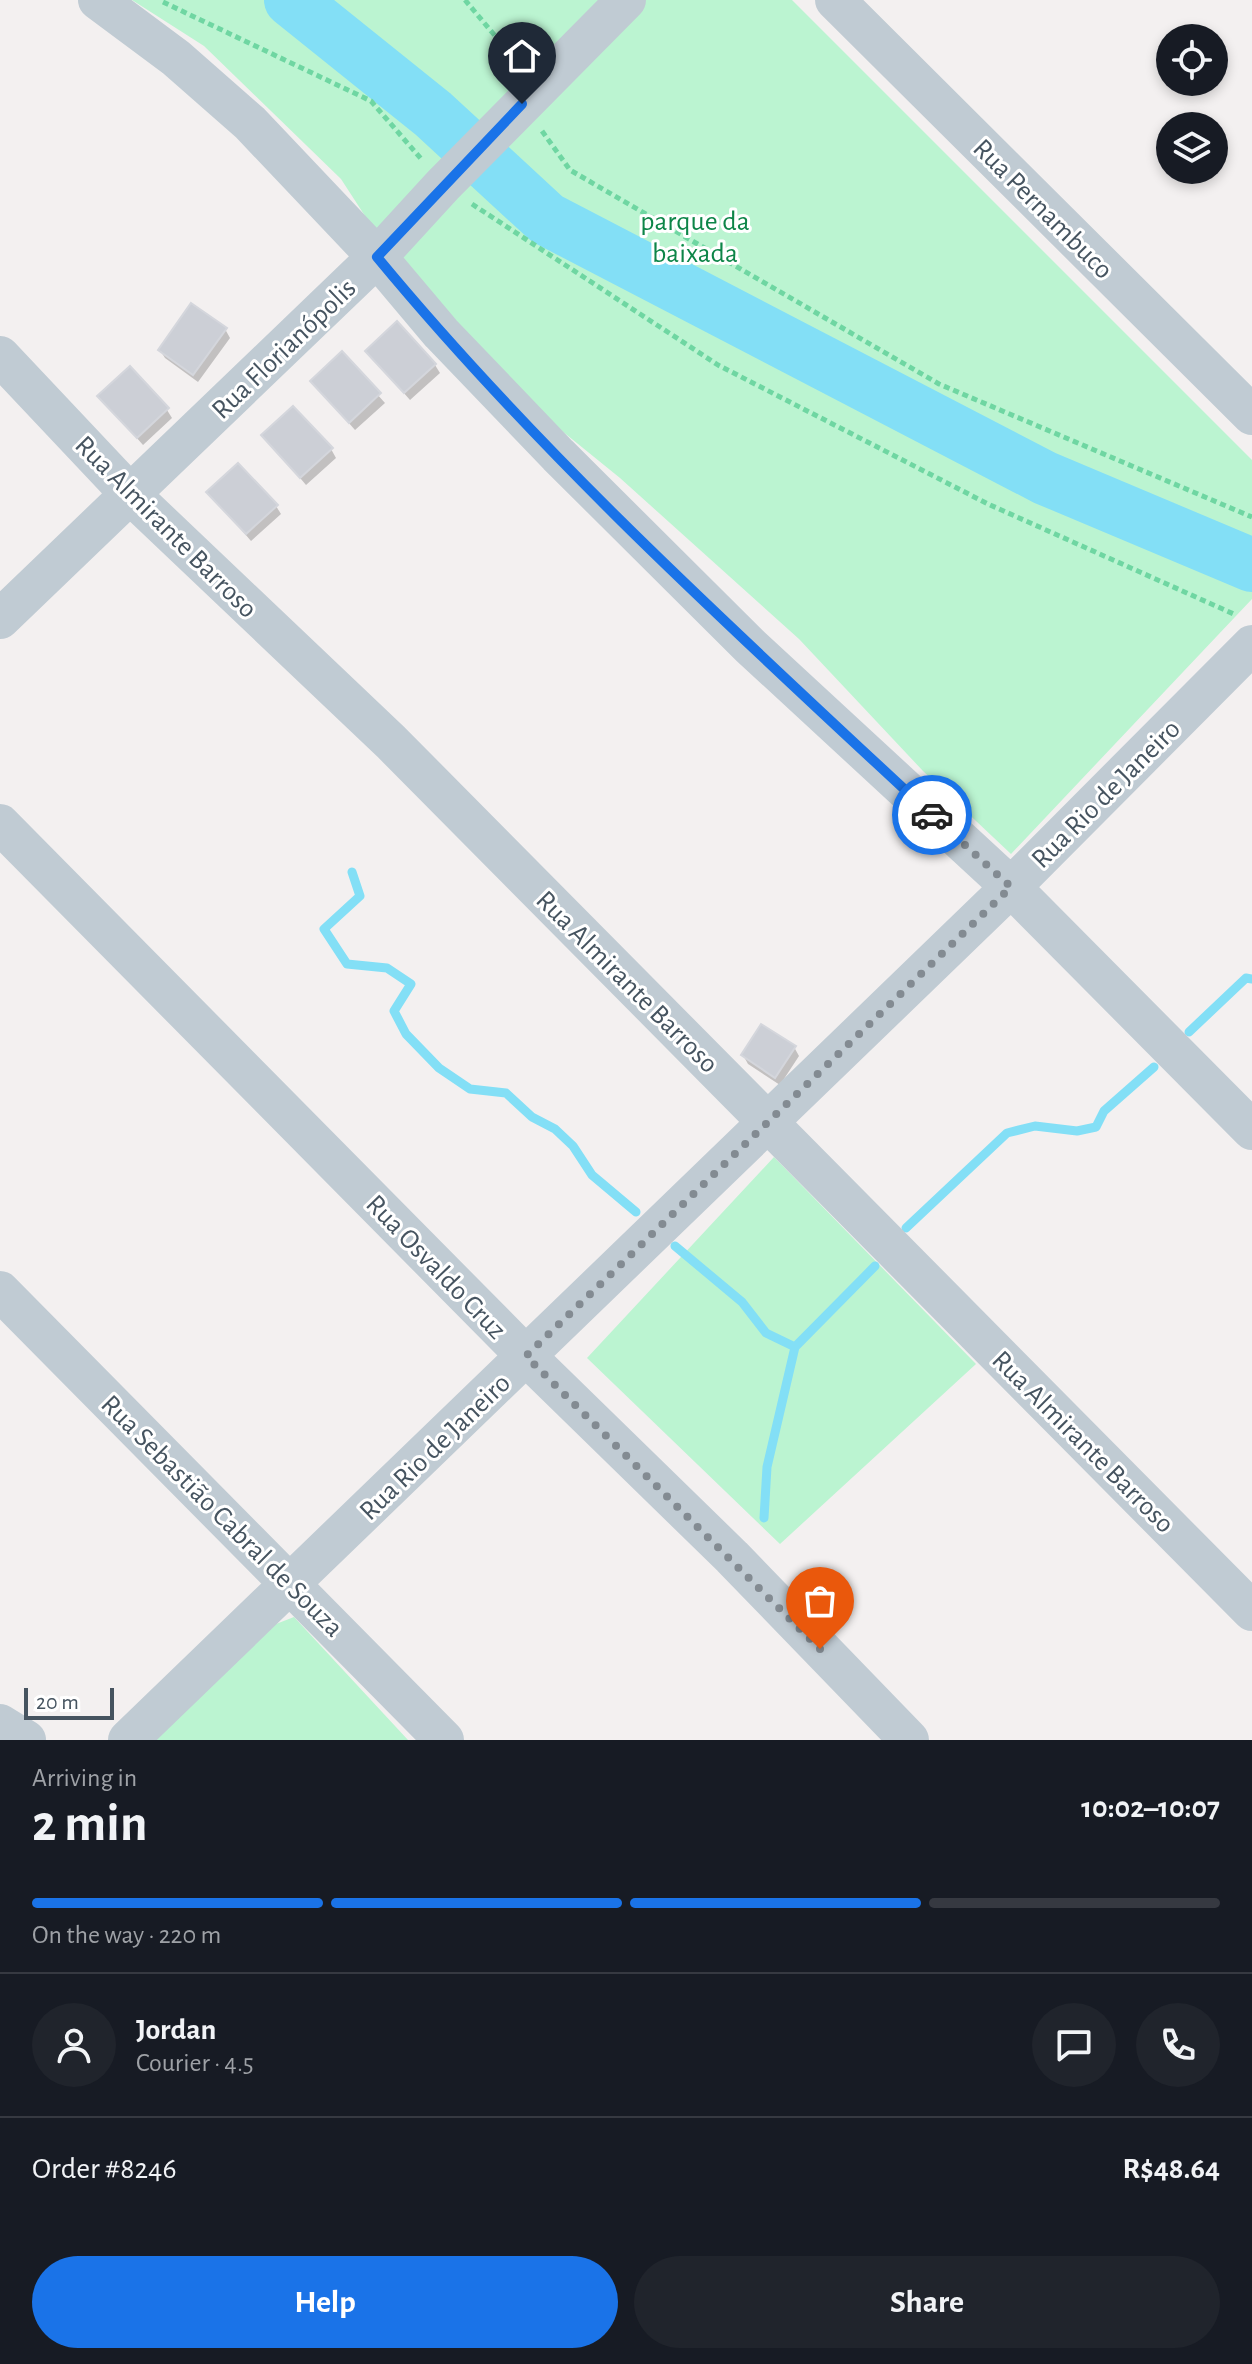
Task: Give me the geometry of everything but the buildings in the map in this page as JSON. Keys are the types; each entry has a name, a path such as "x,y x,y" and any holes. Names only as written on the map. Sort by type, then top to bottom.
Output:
{"street":[{"path":"98,0 176,58 250,123 377,257 441,333 728,625 1011,887 1252,1130"},
{"name":"Rua Florianópolis","path":"0,619 377,257 448,180 626,0"},
{"name":"Rua Pernambuco","path":"835,0 1252,415"},
{"name":"Rua Almirante Barroso","path":"0,356 131,495 402,753 1252,1611"},
{"name":"Rua Rio de Janeiro","path":"128,1740 1011,887 1245,630"},
{"name":"Rua Osvaldo Cruz","path":"0,824 526,1356 732,1557 909,1740"},
{"name":"Rua Sebastião Cabral de Souza","path":"0,1291 293,1583 444,1740"},
{"path":"0,1724 26,1740"}],"path":[{"path":"159,0 371,101 448,180 718,365 988,504 1245,630"},
{"path":"465,0 520,106 570,170 925,376 1252,517"}],"green space":[{"name":"parque da baixada","path":"132,0 792,0 1252,460 1252,599 1011,854 923,771 799,639 620,478 441,333 341,179 204,46"},
{"path":"774,1157 976,1364 780,1544 587,1358"},
{"path":"294,1617 408,1740 155,1740 276,1624"}],"waterway":[{"path":"291,0 433,114 547,219 1045,478 1252,565"},
{"path":"352,872 360,896 324,929 347,964 387,968 411,984 394,1011 406,1034 439,1068 470,1089 506,1093 532,1117 555,1129 573,1146 592,1175 636,1212"},
{"path":"1189,1032 1246,978 1252,979"},
{"path":"906,1228 1007,1133 1035,1126 1077,1131 1096,1127 1104,1111 1154,1067"},
{"path":"675,1246 742,1302 766,1333 795,1347"},
{"path":"764,1518 767,1467 795,1347 875,1266"}],"way so far":[{"path":"820,1649 732,1557 526,1356 1011,887 932,815"}],"route":[{"path":"522,104 377,257 441,333 558,455 751,647 932,815"}]}
